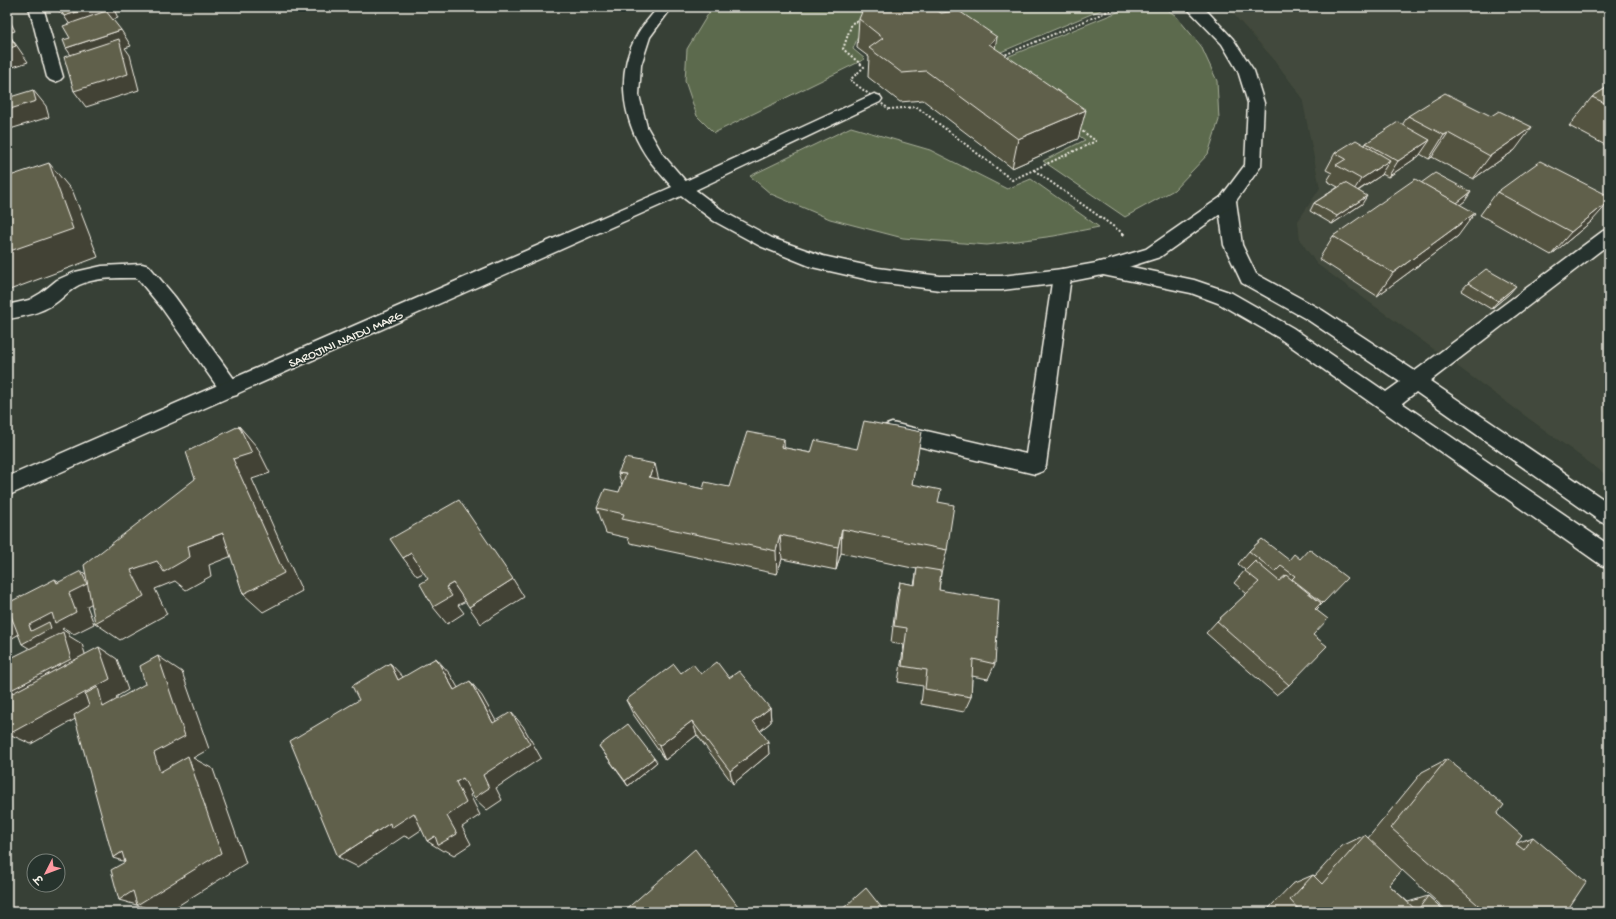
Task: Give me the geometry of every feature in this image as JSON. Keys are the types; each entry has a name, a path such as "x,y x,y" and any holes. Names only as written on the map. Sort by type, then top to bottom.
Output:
{"main road":[{"path":"36,7 55,77"},
{"path":"665,7 643,37 633,65 631,95 639,127 656,158 683,189 720,217 766,242 819,262 878,275 940,283 1002,283 1062,276 1102,268 1153,253 1227,201 1253,166 1256,103 1246,71 1228,42 1199,10"},
{"name":"SAROJINI NAIDU MARG","path":"7,487 683,189 874,99"},
{"path":"1227,201 1233,245 1249,278 1316,315 1609,515"},
{"path":"1388,402 1609,235"},
{"path":"1102,268 1194,287 1225,298 1286,333 1388,402 1609,558"},
{"path":"7,312 26,310 45,300 64,285 90,274 116,271 142,271 168,302 230,388"},
{"path":"886,431 1035,465 1062,276"}],"path":[{"path":"998,57 1118,7"},
{"path":"878,15 924,21 942,33 963,34 998,57 1006,64 1001,73 1096,142 1012,180 917,107 889,109 874,99 850,80 864,67 843,49 852,23 878,15"},
{"path":"1034,169 1113,228 1153,253"}],"shaded area":[{"path":"1227,7 1587,7 1609,16 1609,477 1317,264 1300,240 1298,221 1320,188 1302,97 1272,57"}],"green space":[{"path":"715,7 1108,7 989,57 861,29 853,49 865,59 714,133 697,116 685,81 687,49 710,11"},
{"path":"1130,7 1163,7 1175,15 1201,46 1217,81 1219,120 1208,154 1174,190 1125,217 1043,161 1085,140 993,74 997,61"},
{"path":"851,127 930,150 1007,189 1031,179 1099,227 1054,236 987,245 903,238 830,219 771,194 750,176"}],"building":[{"path":"59,7 93,7 64,16"},
{"path":"864,7 932,7 941,13 959,11 997,37 989,44 1086,110 1018,139 926,71 902,73 869,48 883,38 859,19"},
{"path":"106,11 121,30 66,48 63,40 70,38 63,26"},
{"path":"7,33 16,46 7,49"},
{"path":"119,39 128,74 74,91 64,57"},
{"path":"1609,86 1609,105 1592,97"},
{"path":"33,90 36,101 7,110 7,98"},
{"path":"1445,93 1491,116 1499,111 1532,127 1490,156 1448,133 1444,135 1408,116"},
{"path":"1398,122 1430,140 1398,161 1366,143"},
{"path":"1356,140 1390,160 1361,179 1336,165 1346,159 1335,153"},
{"path":"1540,161 1609,196 1609,201 1571,232 1497,192"},
{"path":"49,163 73,229 7,252 7,177"},
{"path":"1435,173 1471,192 1457,203 1421,183"},
{"path":"1415,179 1475,213 1393,273 1333,236"},
{"path":"1345,183 1367,196 1337,216 1314,203"},
{"path":"1486,269 1516,286 1498,301 1468,283"},
{"path":"864,421 922,432 912,484 941,490 938,502 954,505 947,550 842,529 838,547 780,535 776,551 622,519 624,514 597,508 605,489 619,492 626,474 618,473 625,458 655,464 649,477 703,489 705,482 729,487 747,432 784,439 781,447 811,453 815,440 857,449"},
{"path":"239,426 252,453 233,459 284,573 243,594 223,533 188,546 190,557 164,572 157,561 131,570 144,596 95,623 84,565 195,479 186,452"},
{"path":"459,500 513,579 469,607 453,583 446,587 452,596 433,607 420,584 428,579 411,553 403,558 390,539"},
{"path":"1262,539 1289,560 1294,554 1300,559 1309,549 1347,578 1323,603 1292,579 1295,576 1281,566 1275,572 1249,551"},
{"path":"1255,561 1279,581 1286,575 1321,603 1315,609 1328,619 1313,635 1327,646 1289,685 1217,621 1259,582 1245,571"},
{"path":"917,567 941,571 939,590 999,600 995,664 973,659 971,697 925,689 927,670 902,666 907,628 894,626 900,582 915,585"},
{"path":"81,571 87,584 69,593 76,612 55,623 52,613 29,625 31,631 49,622 51,628 22,644 11,616 7,618 7,600 9,598 10,602 55,579 57,583"},
{"path":"63,632 71,659 7,692 7,660"},
{"path":"99,647 110,679 9,734 7,726 7,696"},
{"path":"158,656 185,736 154,753 160,772 188,756 221,853 137,905 133,891 119,900 111,870 125,862 122,852 113,858 74,715 89,706 85,694 98,687 103,707 145,684 140,666"},
{"path":"436,658 454,690 470,681 493,723 511,712 530,744 483,775 489,788 474,798 463,778 456,782 466,803 447,816 457,834 438,845 435,836 427,841 414,813 391,828 390,823 338,857 290,741 359,700 352,686 390,663 398,680"},
{"path":"717,662 729,678 739,671 770,708 753,721 768,741 730,771 692,721 659,746 626,700 674,664 681,673 693,664 701,674"},
{"path":"628,724 654,758 625,781 599,746"},
{"path":"1447,759 1504,805 1497,814 1522,836 1516,844 1524,850 1533,837 1586,882 1566,912 1486,912 1391,828"},
{"path":"1365,835 1402,870 1389,885 1417,911 1428,896 1446,912 1301,912 1290,900 1313,875 1322,884"},
{"path":"695,849 741,910 739,912 623,912"},
{"path":"866,888 885,912 839,912"}]}
